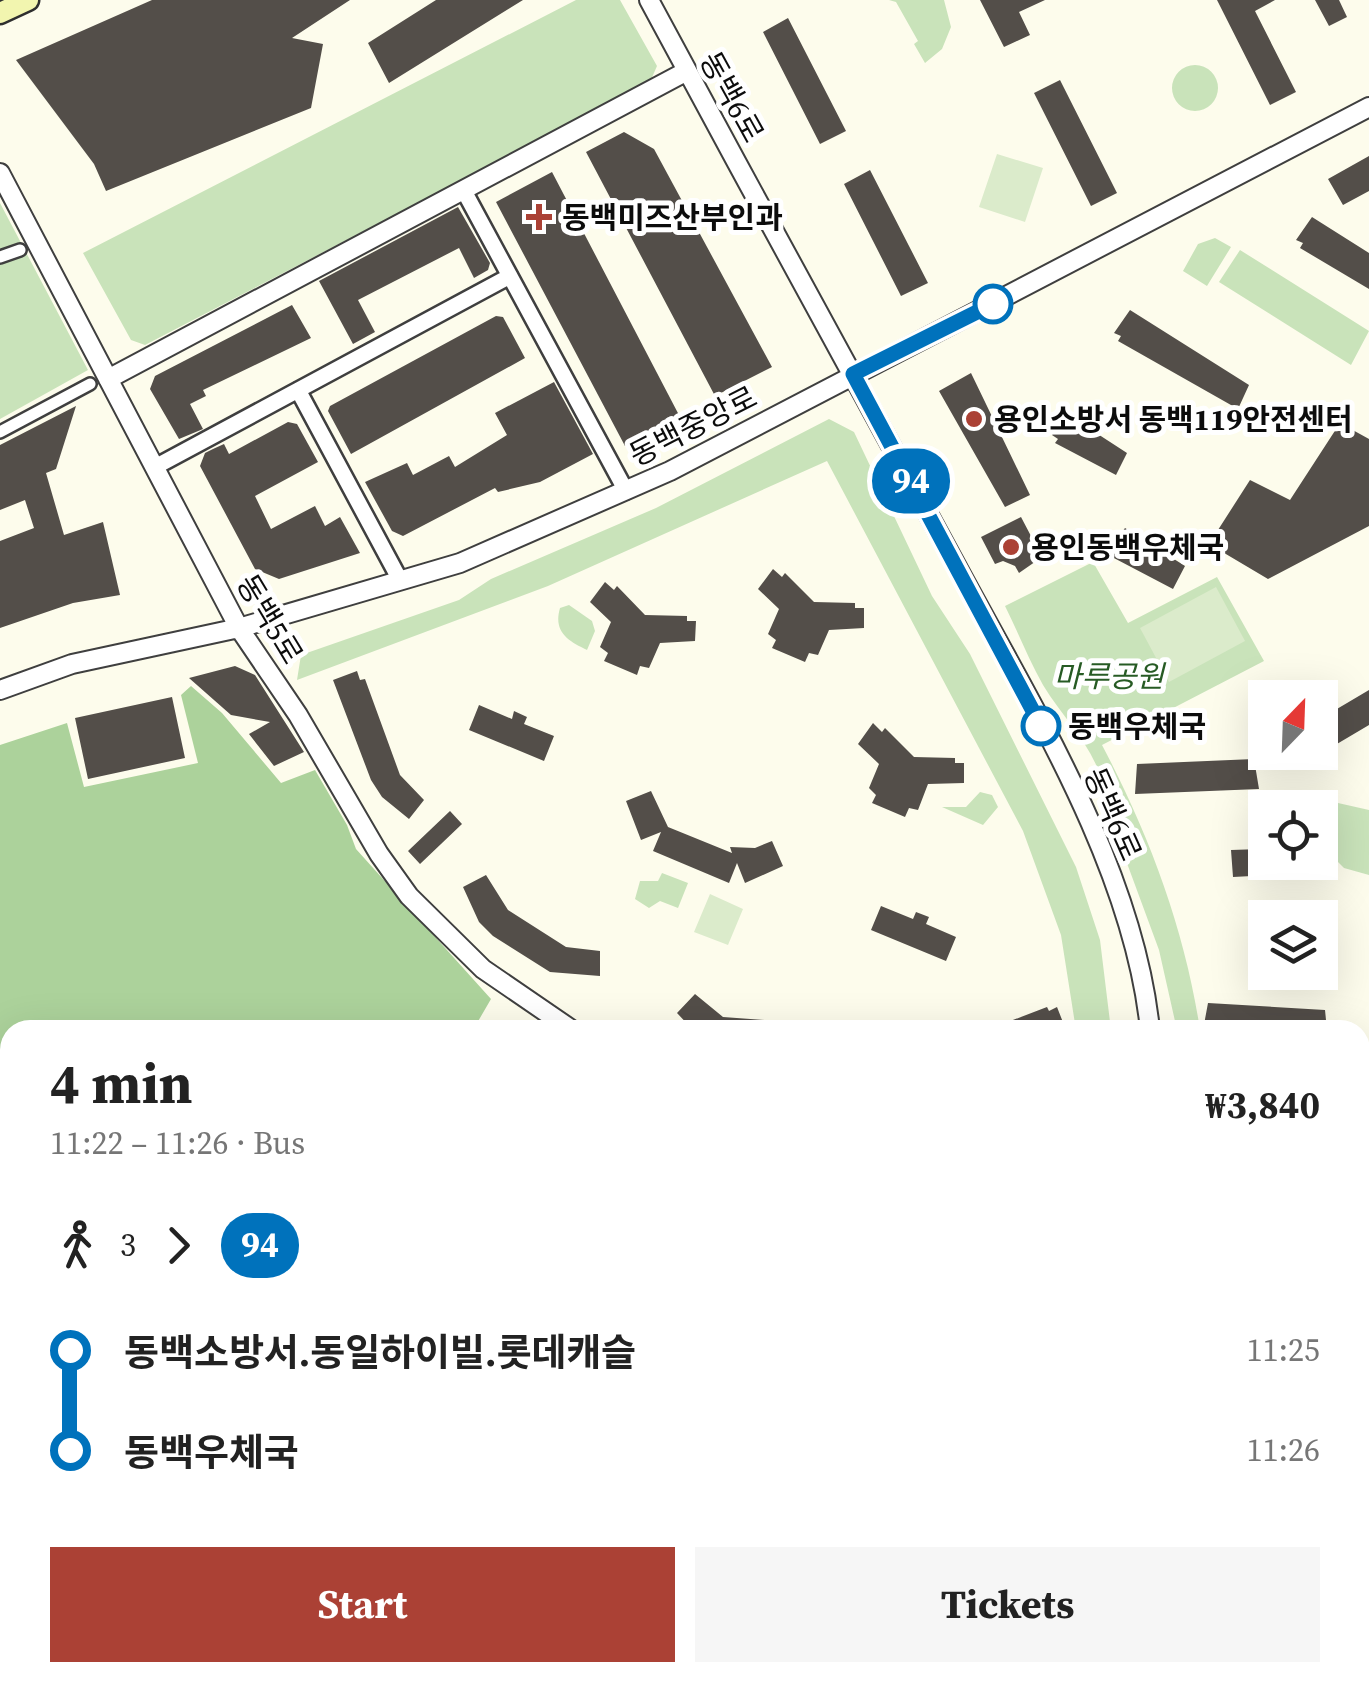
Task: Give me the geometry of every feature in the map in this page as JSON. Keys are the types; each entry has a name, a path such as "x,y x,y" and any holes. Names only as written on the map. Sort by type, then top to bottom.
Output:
{"main road":[{"path":"0,16 26,1"}],"street":[{"name":"동백6로","path":"648,0 853,374 1092,830 1136,951 1148,1020"},
{"path":"0,432 686,71"},
{"name":"동백중앙로","path":"0,690 102,656 239,628 460,563 626,491 1369,106"},
{"name":"동백5로","path":"0,174 99,381 154,467 239,628 298,715 340,791 408,896 484,969 558,1020"},
{"path":"464,191 626,491"},
{"path":"0,257 20,250"},
{"path":"154,467 510,276"},
{"path":"298,390 400,580"}],"green space":[{"path":"576,0 620,0 657,66 650,82 145,345 131,340 83,253"},
{"path":"889,0 944,0 951,27 942,49 925,63 914,44 918,41 896,2"},
{"path":"1195,65 1211,72 1218,88 1211,104 1195,111 1179,104 1172,88 1179,72"},
{"path":"997,154 1043,168 1025,222 979,207"},
{"path":"0,203 88,370 0,419"},
{"path":"1215,238 1231,247 1207,286 1183,271 1198,244"},
{"path":"1240,250 1369,331 1351,365 1219,282"},
{"path":"829,419 854,432 932,596 970,654 1076,867 1100,940 1110,1020 1074,1020 1061,935 1023,831 827,461 548,586 297,680 301,655 459,600 491,579 656,508"},
{"name":"마루공원","path":"1093,562 1128,623 1217,577 1264,661 1102,745 1163,883 1185,956 1198,1020 1175,1020 1159,950 1107,809 1099,772 1084,742 1043,685 1005,606"},
{"path":"1216,587 1245,641 1169,682 1140,628"},
{"path":"569,605 592,621 595,631 587,650 560,629 560,608"},
{"path":"191,686 222,713 281,783 315,770 347,825 356,849 491,999 479,1020 0,1020 0,745 67,723 84,787 198,763 181,695"},
{"path":"980,792 992,795 998,807 983,825 942,807 966,807"},
{"path":"1338,803 1369,810 1369,875 1344,868 1338,862"},
{"path":"662,873 688,883 678,908 660,901 649,908 635,899 640,881 658,881"},
{"path":"710,894 743,909 728,945 694,932"}],"building":[{"path":"152,0 350,0 292,38 323,44 311,108 106,191 94,164 16,60"},
{"path":"436,0 523,0 389,83 368,43"},
{"path":"980,0 1045,0 1019,12 1030,35 1004,47"},
{"path":"1217,0 1275,0 1255,11 1296,92 1270,105"},
{"path":"1315,0 1339,0 1347,17 1329,26"},
{"path":"788,18 846,131 820,144 763,32"},
{"path":"1060,80 1117,193 1091,206 1034,93"},
{"path":"624,132 654,149 772,367 715,396 586,152"},
{"path":"1369,156 1369,191 1343,205 1328,179"},
{"path":"870,170 928,283 901,296 844,184"},
{"path":"552,172 680,417 625,446 496,202"},
{"path":"458,207 490,263 488,270 474,278 459,248 358,300 375,332 353,344 319,281"},
{"path":"1312,217 1369,253 1369,289 1300,248 1303,243 1296,240"},
{"path":"292,305 311,338 203,390 206,396 190,404 203,429 179,439 150,389 155,376"},
{"path":"1130,310 1249,385 1238,409 1118,341 1121,336 1114,333"},
{"path":"496,316 503,317 525,358 351,454 328,411 330,406"},
{"name":"용인소방서 동백119안전센터","path":"971,373 1030,495 1005,507 939,391"},
{"path":"554,382 593,454 540,482 498,492 495,488 403,536 392,531 365,482 407,463 413,475 449,456 455,467 507,435 495,413"},
{"path":"76,406 56,469 46,473 64,535 103,522 120,595 73,603 0,628 0,541 34,528 25,500 0,510 0,445"},
{"path":"1067,414 1127,453 1116,475 1055,443 1058,439 1052,435"},
{"path":"288,422 297,424 318,462 255,496 271,529 315,506 325,526 340,517 360,553 279,579 255,569 200,466 205,453 224,444 229,454"},
{"path":"1340,423 1369,439 1369,526 1268,579 1209,544 1250,480 1290,500"},
{"name":"용인동백우체국","path":"1021,517 1042,557 1019,573 1015,566 1003,561 995,564 981,537"},
{"path":"1125,528 1185,566 1173,589 1112,557 1115,552 1110,549"},
{"path":"773,569 782,577 785,573 814,602 855,603 855,608 864,608 864,628 829,630 818,655 809,653 805,662 772,648 776,640 768,634 779,609 758,589"},
{"path":"605,582 614,590 617,586 645,615 687,616 687,621 696,621 695,641 660,643 649,668 640,666 637,675 604,661 608,653 600,647 611,622 590,602"},
{"path":"235,666 255,675 304,752 274,766 249,734 270,722 231,715 189,678"},
{"path":"357,671 360,680 365,679 400,775 424,800 409,819 382,797 371,780 333,680"},
{"path":"1369,690 1369,725 1338,743 1338,708"},
{"path":"172,697 185,758 88,779 75,718"},
{"path":"479,705 512,719 514,711 527,717 524,724 554,736 544,761 469,730"},
{"path":"873,723 882,732 885,728 914,757 955,758 955,763 964,763 964,783 928,784 918,810 909,808 905,817 872,803 876,795 869,788 879,764 858,744"},
{"path":"1248,759 1248,770 1256,770 1259,789 1135,794 1137,764"},
{"path":"651,791 668,827 732,853 730,847 755,848 772,841 783,866 745,883 737,863 729,883 653,851 661,832 641,840 626,801"},
{"path":"450,811 462,824 420,864 408,851"},
{"path":"1248,849 1248,876 1233,877 1231,850"},
{"path":"486,875 508,910 566,947 600,951 600,976 550,972 493,936 479,922 463,887"},
{"path":"881,906 913,919 916,912 929,917 926,924 956,937 946,961 871,930"},
{"path":"695,994 723,1017 764,1020 684,1020 677,1013"},
{"path":"1208,1003 1325,1010 1326,1020 1205,1020"},
{"path":"1057,1007 1062,1020 1013,1020"}],"bus line":[{"name":"94","path":"993,304 853,374 1041,726"}],"place":[{"name":"동백미즈산부인과","path":"539,217"},
{"name":"용인소방서 동백119안전센터","path":"974,419"},
{"name":"용인동백우체국","path":"1011,547"},
{"name":"동백우체국","path":"1041,726"}]}
